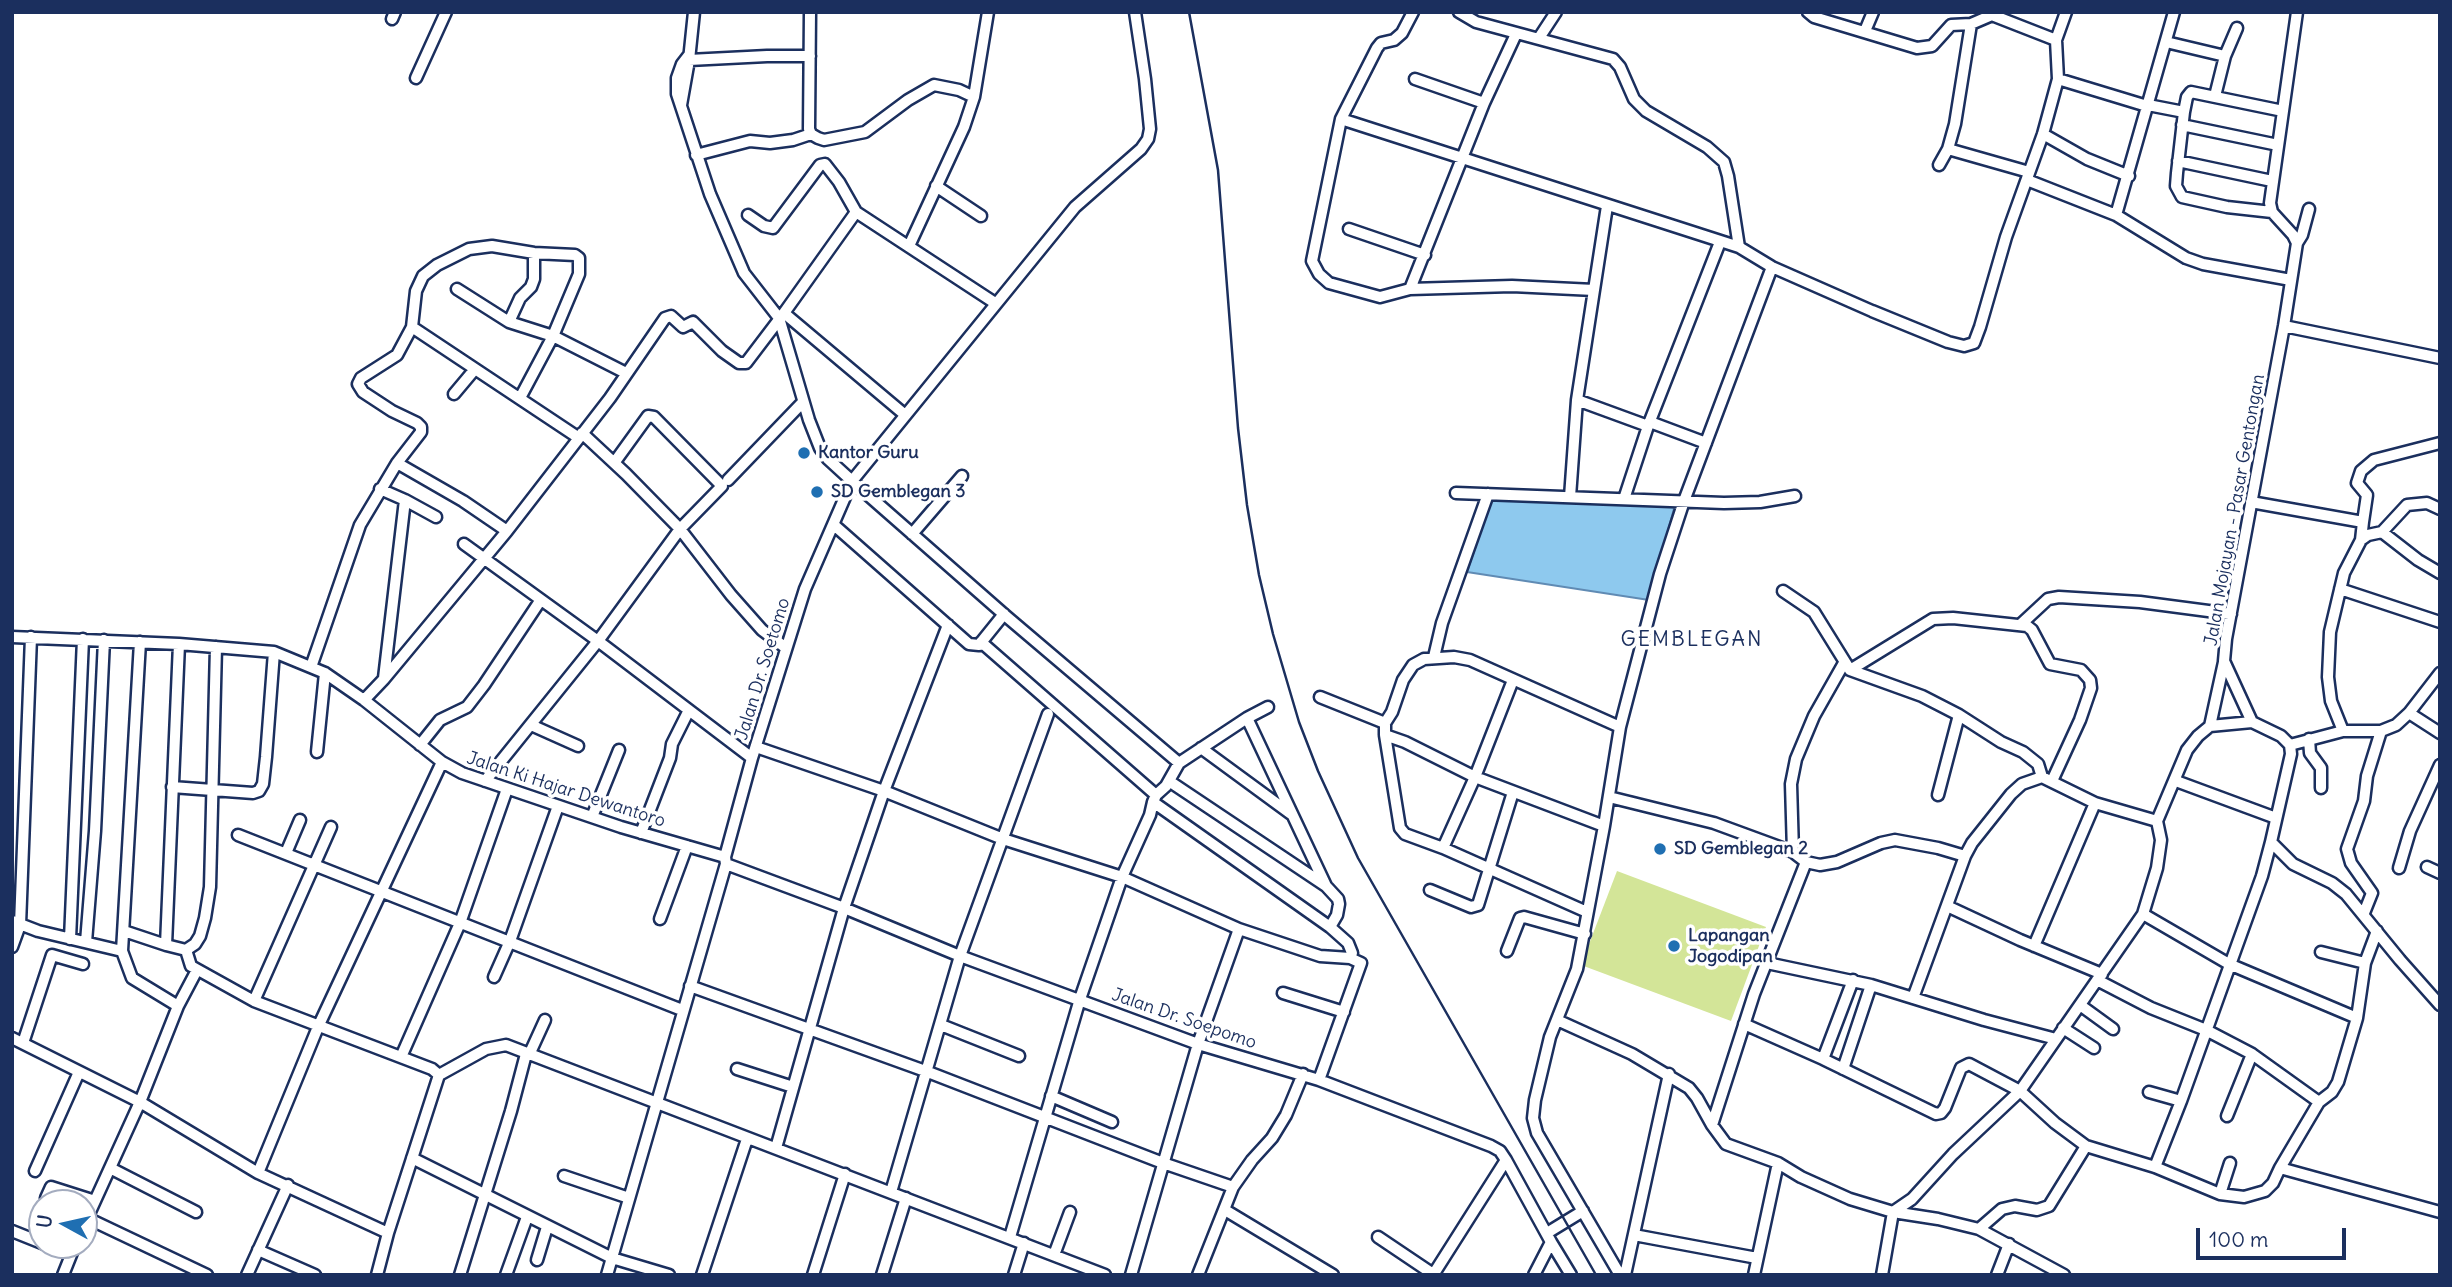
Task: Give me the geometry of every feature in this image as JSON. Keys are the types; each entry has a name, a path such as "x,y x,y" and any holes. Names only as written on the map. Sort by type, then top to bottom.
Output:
{"street":[{"path":"416,78 446,12"},
{"path":"694,12 689,58 677,78 677,93 696,155 744,273 782,316 904,414"},
{"path":"810,12 811,134"},
{"path":"909,246 964,127 974,97 988,12"},
{"name":"Jalan Dr. Soetomo","path":"607,1275 726,860 752,758 811,574 852,481 1075,206 1141,149 1148,139 1150,129 1145,79 1135,12"},
{"path":"1413,12 1398,38 1385,40 1377,48 1341,119 1312,261 1319,274 1329,283 1380,297 1410,289 1512,286 1594,290"},
{"path":"1459,12 1476,22 1613,59 1620,67 1634,99 1646,111 1719,156 1724,162 1739,247"},
{"path":"1539,38 1556,12"},
{"path":"1865,31 1872,12"},
{"path":"1341,119 1739,247 1772,267 1948,342 1969,345 1980,327 1999,261 2043,134 2058,79 2056,40 2066,12"},
{"path":"2116,215 2174,12"},
{"path":"2297,12 2270,203 2272,212 2293,234 2297,243"},
{"path":"1813,14 1924,48 1931,46 1951,25 1971,24 1993,14 2056,40"},
{"path":"1939,165 1948,149 1955,124 1971,24"},
{"path":"2215,96 2225,56 2236,29"},
{"path":"1410,289 1484,103 1516,34"},
{"path":"2166,42 2225,56"},
{"path":"689,58 810,56"},
{"path":"1415,79 1484,103"},
{"path":"2058,79 2148,105 2184,112"},
{"path":"696,155 750,141 769,143 811,134 824,140 865,132 908,100 934,85 959,89 974,97"},
{"path":"2272,212 2227,207 2182,197 2176,186 2178,161 2184,112 2187,97 2191,92 2283,111"},
{"path":"2182,125 2278,145"},
{"path":"2043,134 2087,159 2129,176"},
{"path":"1948,149 2028,176 2116,215 2186,258 2203,264 2291,280"},
{"path":"2178,161 2272,181"},
{"path":"748,215 773,229 823,164 829,166 856,212 995,303"},
{"path":"936,186 981,216"},
{"path":"1570,497 1577,400 1607,206"},
{"name":"Jalan Mojayan - Pasar Gentongan","path":"2252,722 2224,662 2297,243 2309,209"},
{"path":"364,700 507,531 667,316 671,316 683,327 693,322 722,351 742,363 750,359 856,212"},
{"path":"1349,229 1425,255"},
{"path":"1624,499 1649,424 1720,242"},
{"path":"311,667 360,526 380,489 421,432 421,426 363,392 358,384 361,378 397,355 412,327 419,282 423,276 437,265 469,249 492,246 534,253 575,254 579,258 579,274 553,336 520,398"},
{"path":"509,322 520,298 531,287 534,279 534,253"},
{"path":"1623,1275 1533,1124 1535,1100 1550,1037 1574,979 1585,934 1620,727 1660,574 1684,501 1772,267"},
{"path":"457,289 509,322 553,336 626,373"},
{"path":"782,316 803,402 823,453 912,534 1179,763"},
{"path":"2284,326 2440,358"},
{"path":"412,327 581,435 614,463 680,530 754,621 786,648"},
{"path":"454,394 475,369"},
{"path":"1577,400 1706,443"},
{"path":"728,480 803,402"},
{"path":"485,781 598,641 680,530 722,485 654,418 648,416 614,463"},
{"path":"2343,731 2331,701 2328,677 2330,632 2351,556 2361,540 2367,495 2357,483 2361,471 2374,460 2440,443"},
{"path":"397,463 463,500 507,531"},
{"path":"912,534 962,476"},
{"path":"380,489 436,517"},
{"path":"1456,493 1724,503 1760,502 1795,496"},
{"path":"1434,657 1442,623 1488,494"},
{"path":"384,678 405,500"},
{"path":"2252,502 2363,522"},
{"path":"2361,540 2382,532 2407,505 2427,503 2440,509"},
{"path":"834,524 969,644 977,646 1004,614"},
{"path":"2382,532 2440,573"},
{"path":"464,544 752,758"},
{"path":"2340,589 2440,622"},
{"path":"1783,591 1814,612 1847,667 1922,696 1959,715 2022,752 2038,764 2047,779 2095,803 2157,821"},
{"path":"2020,625 2048,599 2059,597 2140,602 2231,614"},
{"path":"420,745 440,720 467,707 540,600"},
{"path":"1793,852 1791,784 1796,758 1814,716 1847,667 1933,619 1953,618 2020,625 2032,630 2050,664 2081,670 2090,680 2091,688 2080,720 2047,779 2022,784 1972,843 1913,999"},
{"path":"776,1148 844,908 884,792 948,625"},
{"name":"Jalan Ki Hajar Dewantoro","path":"12,637 179,644 274,652 325,673 364,700 442,762 507,789 726,860"},
{"path":"12,947 16,923 31,637"},
{"path":"70,939 83,639"},
{"path":"86,942 95,831 104,640"},
{"path":"140,642 122,951 132,978 177,1006"},
{"path":"981,642 1154,799 1330,927 1348,943 1352,953 1350,958"},
{"path":"166,945 179,644"},
{"path":"124,931 186,950 191,948 200,936 208,906 211,860 216,647"},
{"path":"173,787 253,793 259,790 263,784 274,652"},
{"path":"1587,912 1443,848 1405,834 1400,828 1385,723 1392,712 1403,680 1413,665 1434,657 1454,657 1470,660 1620,727"},
{"path":"2210,726 2224,662"},
{"path":"317,752 325,673"},
{"path":"2290,745 2343,731 2381,731 2396,725 2409,713 2440,673"},
{"path":"1443,848 1475,777 1513,680"},
{"path":"1320,697 1385,723"},
{"path":"1010,1237 1080,999 1122,877 1150,815 1154,799 1179,763 1268,707"},
{"path":"640,833 670,758 672,744 689,710"},
{"path":"2409,713 2440,733"},
{"path":"891,1192 960,956 1048,714"},
{"path":"1938,795 1959,715"},
{"path":"1247,719 1326,886"},
{"path":"1882,1275 1893,1212 1912,1199 1953,1154 2020,1091 2143,914 2158,859 2161,839 2157,821 2188,750 2210,726 2252,722 2281,736 2290,745 2291,754 2262,876 2155,1167"},
{"path":"531,724 578,746"},
{"path":"2364,913 2372,893 2351,863 2347,849 2364,801 2367,776 2381,731"},
{"path":"1385,735 1405,742 1475,777 1604,826"},
{"path":"2309,739 2310,752 2321,768 2321,788"},
{"path":"756,747 884,792 1003,839 1122,877 1240,929 1320,956 1350,958 1360,962 1319,1080"},
{"path":"1201,748 1293,816"},
{"path":"592,817 619,750"},
{"path":"258,1173 318,1027 442,762"},
{"path":"2399,868 2406,841 2440,765"},
{"path":"1169,781 1326,886 1338,899 1339,904 1337,915 1330,927"},
{"path":"2176,781 2276,818"},
{"path":"401,1056 460,923 507,789"},
{"path":"1430,890 1465,905 1478,905 1513,792"},
{"path":"1609,797 1714,823 1793,852 1806,862 1821,865 1837,862 1881,843 1895,841 1938,848 1965,856"},
{"path":"2034,946 2095,803"},
{"path":"494,977 510,941 558,806"},
{"path":"286,853 300,820"},
{"path":"254,1001 331,827"},
{"path":"239,835 682,1010"},
{"path":"2271,842 2293,864 2346,894 2440,1004"},
{"path":"660,919 687,846"},
{"name":"Jalan Dr. Soepomo","path":"726,860 960,956 1198,1044 1303,1074 1482,1141 1500,1151 1506,1160 1571,1275"},
{"path":"1712,1125 1744,1024 1806,862"},
{"path":"2427,867 2440,873"},
{"path":"1947,906 2100,977 2151,1008 2206,1030 2252,1054 2319,1102"},
{"path":"2143,914 2229,964 2357,1018"},
{"path":"1507,951 1520,918 1524,917 1585,934"},
{"path":"16,923 38,932 122,951"},
{"path":"1131,1275 1198,1044 1240,929"},
{"path":"1744,1024 1936,1114 1945,1108 1961,1068 1965,1065 1975,1066 2020,1091 2085,1146 2155,1167 2220,1194 2244,1197 2265,1191 2273,1183 2319,1102 2332,1092 2338,1082 2357,1018 2365,963 2377,931"},
{"path":"186,950 191,966 254,1001 401,1056 432,1069 439,1075"},
{"path":"2321,952 2365,963"},
{"path":"23,1044 52,955 83,964"},
{"path":"1767,963 1853,980 2056,1039"},
{"path":"98,1194 140,1102 177,1006 197,970"},
{"path":"1823,1059 1853,980"},
{"path":"1843,1069 1871,985"},
{"path":"690,986 1233,1187"},
{"path":"1283,993 1344,1013"},
{"path":"2080,1005 2113,1029"},
{"path":"460,1275 528,1055 545,1020"},
{"path":"1557,1020 1632,1054 1689,1088 1726,1144 1778,1163 1801,1177 1850,1199 1893,1212 1938,1219 1979,1230 2064,1275"},
{"path":"941,1025 1019,1056"},
{"path":"2063,1028 2094,1048"},
{"path":"12,1038 140,1102 258,1173 388,1233"},
{"path":"377,1275 439,1075 486,1049 506,1045 1105,1275"},
{"path":"2227,1116 2252,1054"},
{"path":"737,1069 793,1087"},
{"path":"35,1171 79,1072"},
{"path":"1198,1275 1233,1187 1272,1138 1286,1115 1303,1074"},
{"path":"1623,1275 1669,1074"},
{"path":"2149,1092 2181,1101"},
{"path":"1051,1096 1112,1122"},
{"path":"702,1275 747,1139"},
{"path":"1979,1230 2002,1209 2015,1206 2037,1210 2049,1206 2085,1146"},
{"path":"412,1158 612,1258 669,1275"},
{"path":"1378,1237 1433,1275 1506,1160"},
{"path":"1754,1275 1778,1163"},
{"path":"2220,1194 2230,1163"},
{"path":"110,1168 196,1212"},
{"path":"2280,1168 2440,1212"},
{"path":"813,1275 845,1174"},
{"path":"564,1176 629,1198"},
{"path":"247,1275 288,1185"},
{"path":"882,1275 906,1198"},
{"path":"1225,1210 1333,1275"},
{"path":"1534,1275 1549,1238 1583,1210"},
{"path":"1054,1255 1070,1212"},
{"path":"506,1275 527,1217"},
{"path":"537,1259 547,1227"},
{"path":"98,1228 207,1275"},
{"path":"1634,1235 1757,1258"},
{"path":"1014,1275 1024,1243"},
{"path":"1997,1275 2009,1244"},
{"path":"258,1250 315,1275"}],"green space":[{"name":"Lapangan Jogodipan","path":"1617,871 1766,927 1731,1021 1581,965"}],"water":[{"path":"1493,495 1675,505 1649,600 1467,572"}],"railway":[{"path":"1189,12 1218,170 1238,428 1247,505 1273,634 1299,722 1358,858 1596,1275"}],"place":[{"name":"Kantor Guru","path":"804,453"},
{"name":"SD Gemblegan 3","path":"817,492"},
{"name":"SD Gemblegan 2","path":"1660,849"},
{"name":"Lapangan Jogodipan","path":"1674,946"}],"district":[{"name":"GEMBLEGAN","path":"1692,640"}]}
